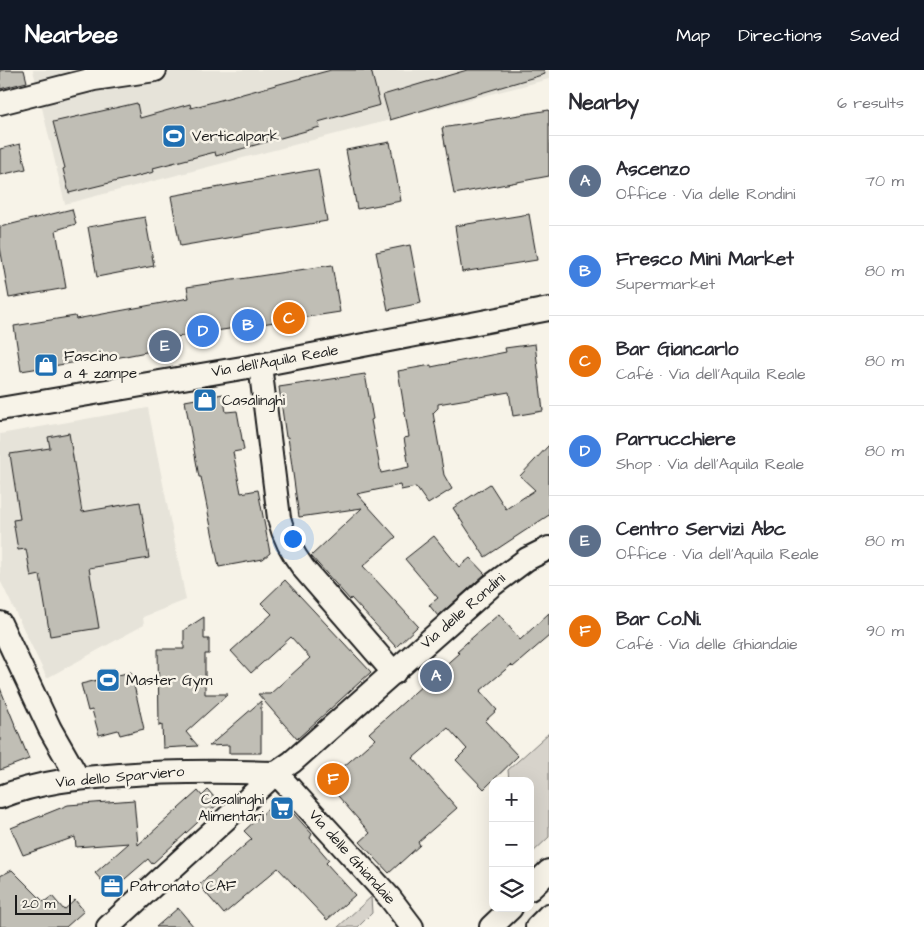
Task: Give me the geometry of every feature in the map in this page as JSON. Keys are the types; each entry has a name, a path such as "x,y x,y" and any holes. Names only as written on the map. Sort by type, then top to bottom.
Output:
{"street":[{"path":"0,103 94,79 155,70"},
{"name":"Via dell'Aquila Reale","path":"0,409 260,365 549,309"},
{"path":"260,365 278,511 285,539 292,553 304,569 394,673"},
{"name":"Via delle Rondini","path":"108,927 236,810 286,774 394,673 510,570 549,548"},
{"path":"0,623 50,729 78,778"},
{"name":"Via dello Sparviero","path":"0,797 35,786 78,778 212,771 286,774"},
{"name":"Via delle Ghiandaie","path":"286,774 412,927"},
{"path":"534,885 549,871"},
{"path":"491,927 507,912"},
{"path":"537,927 549,915"}],"shaded area":[{"path":"33,70 549,70 549,79 65,204"},
{"path":"148,408 186,600 143,617 144,625 47,678 0,580 0,434"},
{"path":"549,733 549,837 534,851 534,777 509,777 508,770"},
{"path":"371,897 372,913 358,927 338,927"}],"building":[{"path":"0,70 24,70 27,82 0,89"},
{"path":"331,70 371,70 380,105 318,122 320,127 216,156 215,152 153,168 154,172 69,193 63,169 65,168 53,122 137,103 140,118 190,104 191,108"},
{"path":"467,70 544,70 545,74 390,120 383,95"},
{"path":"549,110 549,176 454,194 442,128"},
{"path":"390,142 401,201 357,209 346,150"},
{"path":"20,144 26,169 0,175 0,149"},
{"path":"318,169 327,221 180,246 171,196"},
{"path":"72,209 76,224 56,230 66,288 9,298 0,247 0,227"},
{"path":"529,214 537,260 462,272 455,226"},
{"path":"145,217 154,266 97,277 88,227"},
{"path":"410,245 421,303 388,310 376,252"},
{"path":"332,265 340,312 170,338 172,347 110,359 109,357 21,371 14,326 75,316 76,319 189,298 187,287"},
{"path":"535,344 543,411 513,416 509,392 438,404 438,408 433,413 444,475 452,489 428,504 416,487 401,490 400,485 357,494 396,537 363,566 418,626 396,647 351,598 350,600 311,556 362,508 299,517 279,387 365,374 381,473 409,467 404,438 409,437 398,371 431,365 431,367 506,352 505,348"},
{"path":"223,394 226,412 237,411 244,450 233,452 241,493 258,490 270,553 263,559 219,567 201,477 199,477 185,401"},
{"path":"69,433 82,512 140,502 149,558 89,568 99,628 50,636 40,575 31,577 26,549 18,550 13,520 20,519 10,454 50,448 48,437"},
{"path":"549,445 549,515 485,557 453,508 490,484 506,509 535,490 520,476"},
{"path":"434,536 459,567 470,558 485,574 438,616 429,605 438,598 405,559"},
{"path":"285,580 371,672 297,739 258,694 270,694 310,658 291,637 251,673 231,651 272,614 261,603"},
{"path":"549,613 549,636 513,667 511,665 480,691 497,710 485,721 518,756 496,777 489,777 489,784 484,789 456,760 467,749 448,728 413,758 457,808 418,842 420,845 389,873 360,842 370,833 326,782 375,739 369,733 459,653 457,651 499,614 520,640"},
{"path":"204,617 204,639 209,639 209,654 205,654 205,694 228,694 186,732 198,746 163,748 162,725 159,726 158,649 184,649 184,630"},
{"path":"131,672 144,729 120,735 118,730 99,735 92,710 88,711 81,684"},
{"path":"0,688 29,759 0,770"},
{"path":"261,701 261,753 229,753 229,745 209,746"},
{"path":"208,790 219,803 152,864 148,859 111,891 95,873 129,843 76,847 75,837 23,855 11,828 68,805 134,800 138,845 198,791 202,796"},
{"path":"284,803 312,834 310,838 329,860 326,863 355,895 327,920 278,868 224,914 199,885 252,839 244,831 270,807 277,810"},
{"path":"12,870 44,902 52,896 64,910 75,900 84,911 66,927 0,927 0,876"},
{"path":"178,908 194,927 156,927"}],"place":[{"name":"Verticalpark","path":"174,136"},
{"name":"Bar Giancarlo","path":"289,318"},
{"name":"Fresco Mini Market","path":"248,325"},
{"name":"Parrucchiere","path":"203,331"},
{"name":"Centro Servizi Abc","path":"165,346"},
{"name":"Fascino a 4 zampe","path":"46,365"},
{"name":"Casalinghi","path":"205,400"},
{"name":"Ascenzo","path":"436,676"},
{"name":"Master Gym","path":"108,680"},
{"name":"Bar Co.Ni.","path":"333,779"},
{"name":"Casalinghi Alimentari","path":"282,808"},
{"name":"Patronato CAF","path":"112,886"}]}
